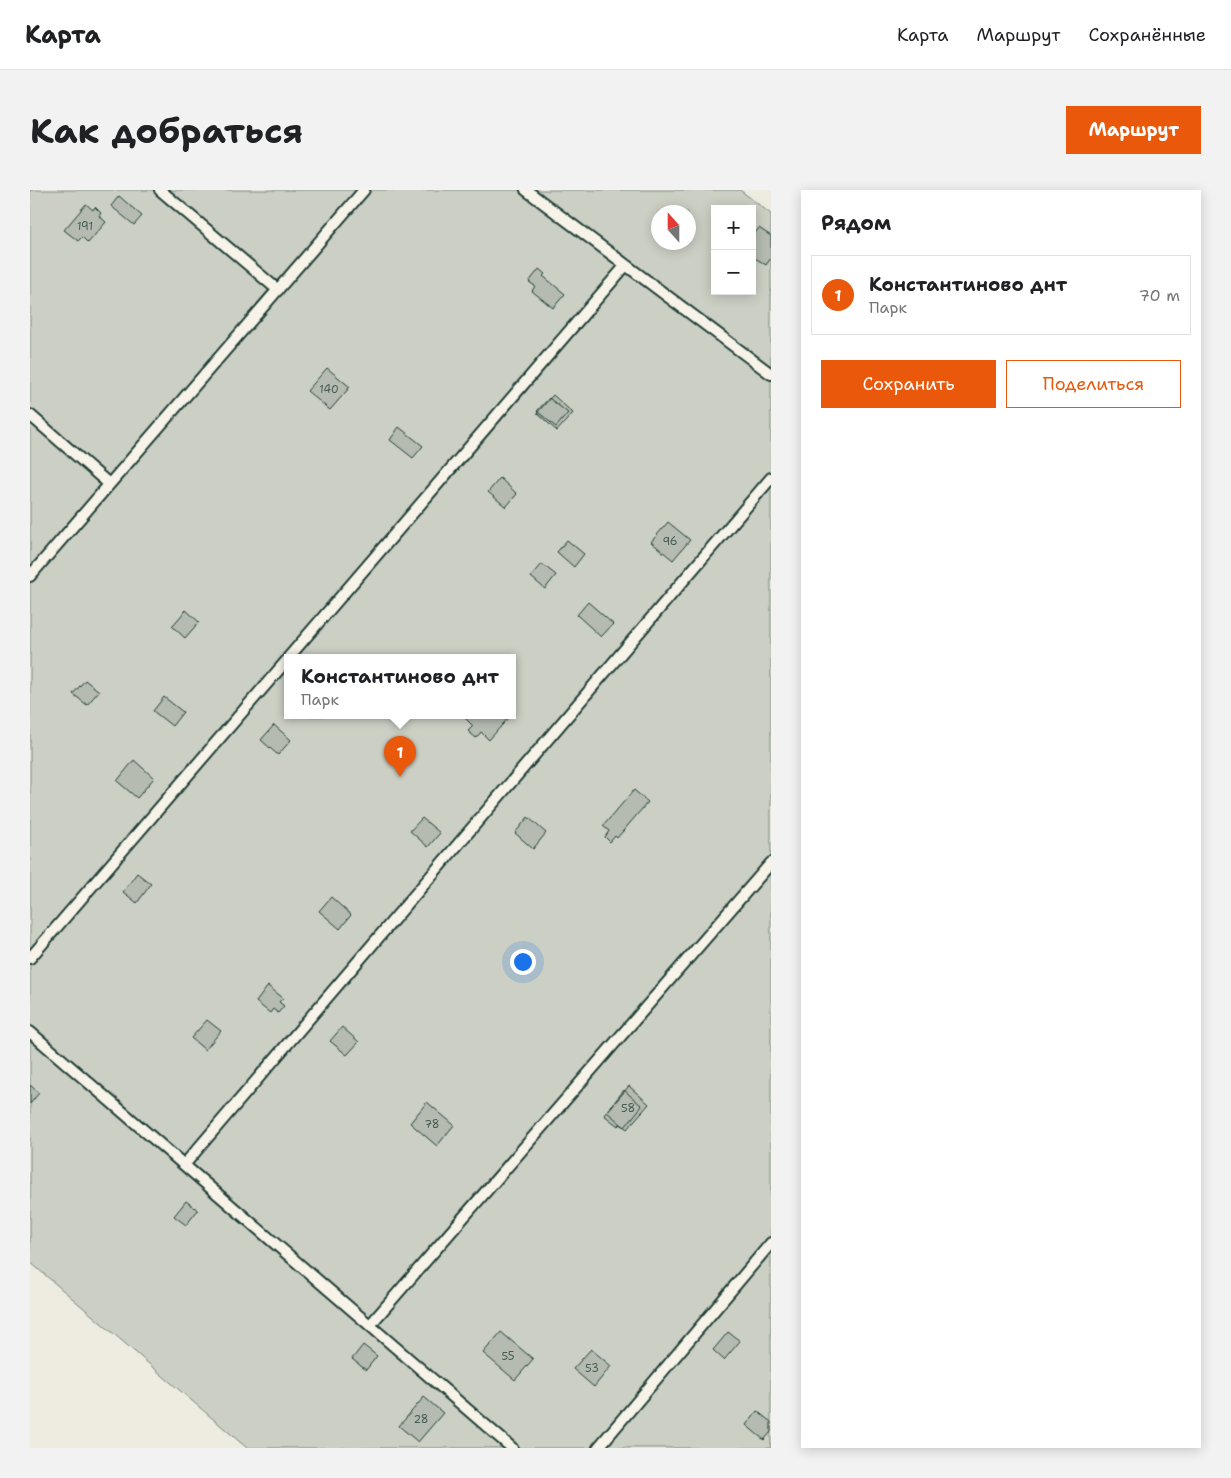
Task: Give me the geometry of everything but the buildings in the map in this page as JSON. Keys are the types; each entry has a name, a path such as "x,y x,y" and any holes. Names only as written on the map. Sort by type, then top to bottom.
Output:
{"lane":[{"path":"160,190 278,290"},
{"path":"30,576 364,190"},
{"path":"526,190 771,374"},
{"path":"292,654 626,265"},
{"path":"30,415 109,484"},
{"path":"184,1165 771,478"},
{"path":"30,958 284,664"},
{"path":"370,1325 771,863"},
{"path":"30,1032 512,1448"},
{"path":"598,1448 771,1243"}],"shaded area":[{"path":"30,190 740,190 771,214 771,1448 247,1448 30,1262"}],"place":[{"name":"Константиново днт","path":"400,777"}]}
